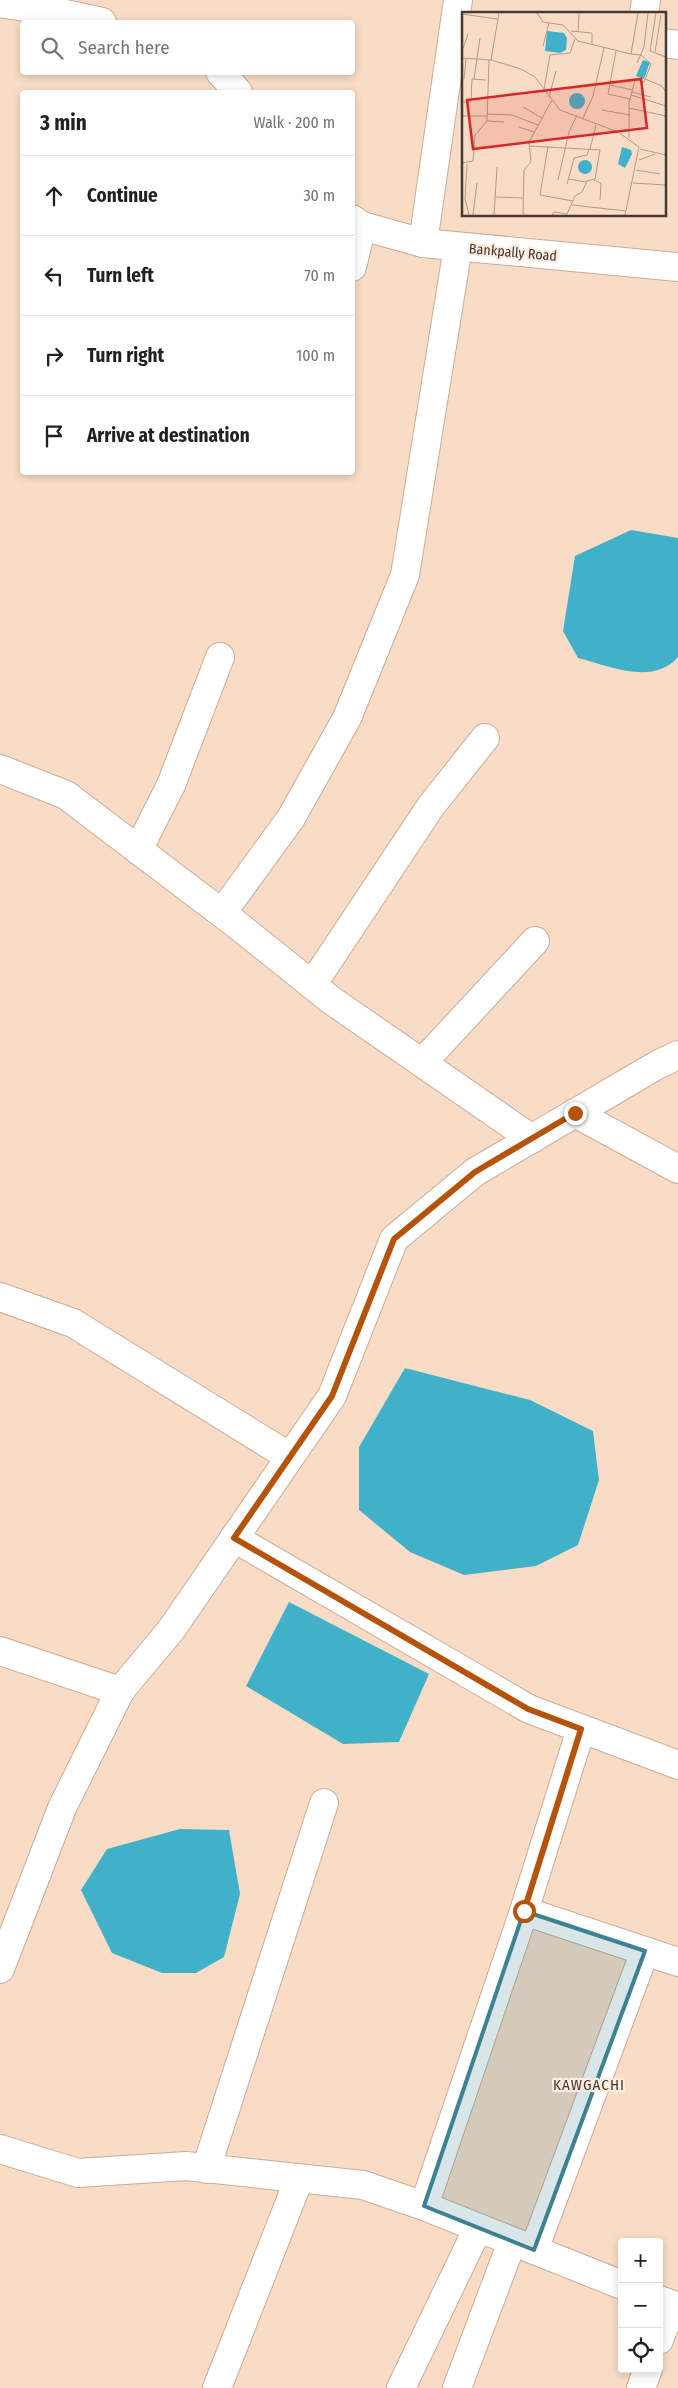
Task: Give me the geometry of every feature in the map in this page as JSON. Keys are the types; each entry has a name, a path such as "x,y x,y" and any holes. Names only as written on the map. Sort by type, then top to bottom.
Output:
{"street":[{"path":"423,243 458,0"},
{"path":"0,3 93,20"},
{"path":"223,75 236,90"},
{"path":"355,240 357,222"},
{"name":"Bankpally Road","path":"357,222 423,243 678,267"},
{"path":"222,913 291,818 347,718 405,575 458,247"},
{"path":"138,850 171,785 220,657"},
{"path":"312,985 431,806 485,738"},
{"path":"0,769 66,795 222,913 312,985 532,1138"},
{"path":"422,1063 535,941"},
{"path":"0,1969 62,1808 120,1691 171,1630 332,1396 394,1239 475,1172 657,1065 678,1055"},
{"path":"575,1113 678,1170"},
{"path":"0,1297 72,1323 290,1457"},
{"path":"234,1538 528,1709 678,1765"},
{"path":"0,1651 120,1691"},
{"path":"424,2206 524,1911 581,1729"},
{"path":"206,2169 324,1802"},
{"path":"524,1911 678,1962"},
{"path":"456,2388 523,2246 645,1951"},
{"path":"0,2149 78,2173 186,2166 363,2185 424,2206 618,2283"},
{"path":"217,2388 299,2179"},
{"path":"401,2388 478,2228"},
{"path":"663,2301 673,2305 663,2330"},
{"path":"641,2388 647,2373"}],"highlighted area":[{"path":"524,1911 645,1951 534,2250 424,2206"}],"water":[{"path":"631,530 678,538 678,657 668,666 656,671 644,672 617,669 578,658 563,631 575,556"},
{"path":"405,1368 530,1400 593,1431 599,1480 578,1545 536,1566 464,1575 410,1552 359,1510 359,1447"},
{"path":"289,1602 429,1674 399,1742 343,1744 246,1686"},
{"path":"180,1829 229,1830 240,1894 224,1957 196,1973 162,1973 112,1953 81,1890 107,1849"}],"district":[{"name":"KAWGACHI","path":"589,2085"}],"route":[{"path":"524,1911 581,1729 528,1709 234,1538 332,1396 394,1239 475,1172 575,1113"}]}
